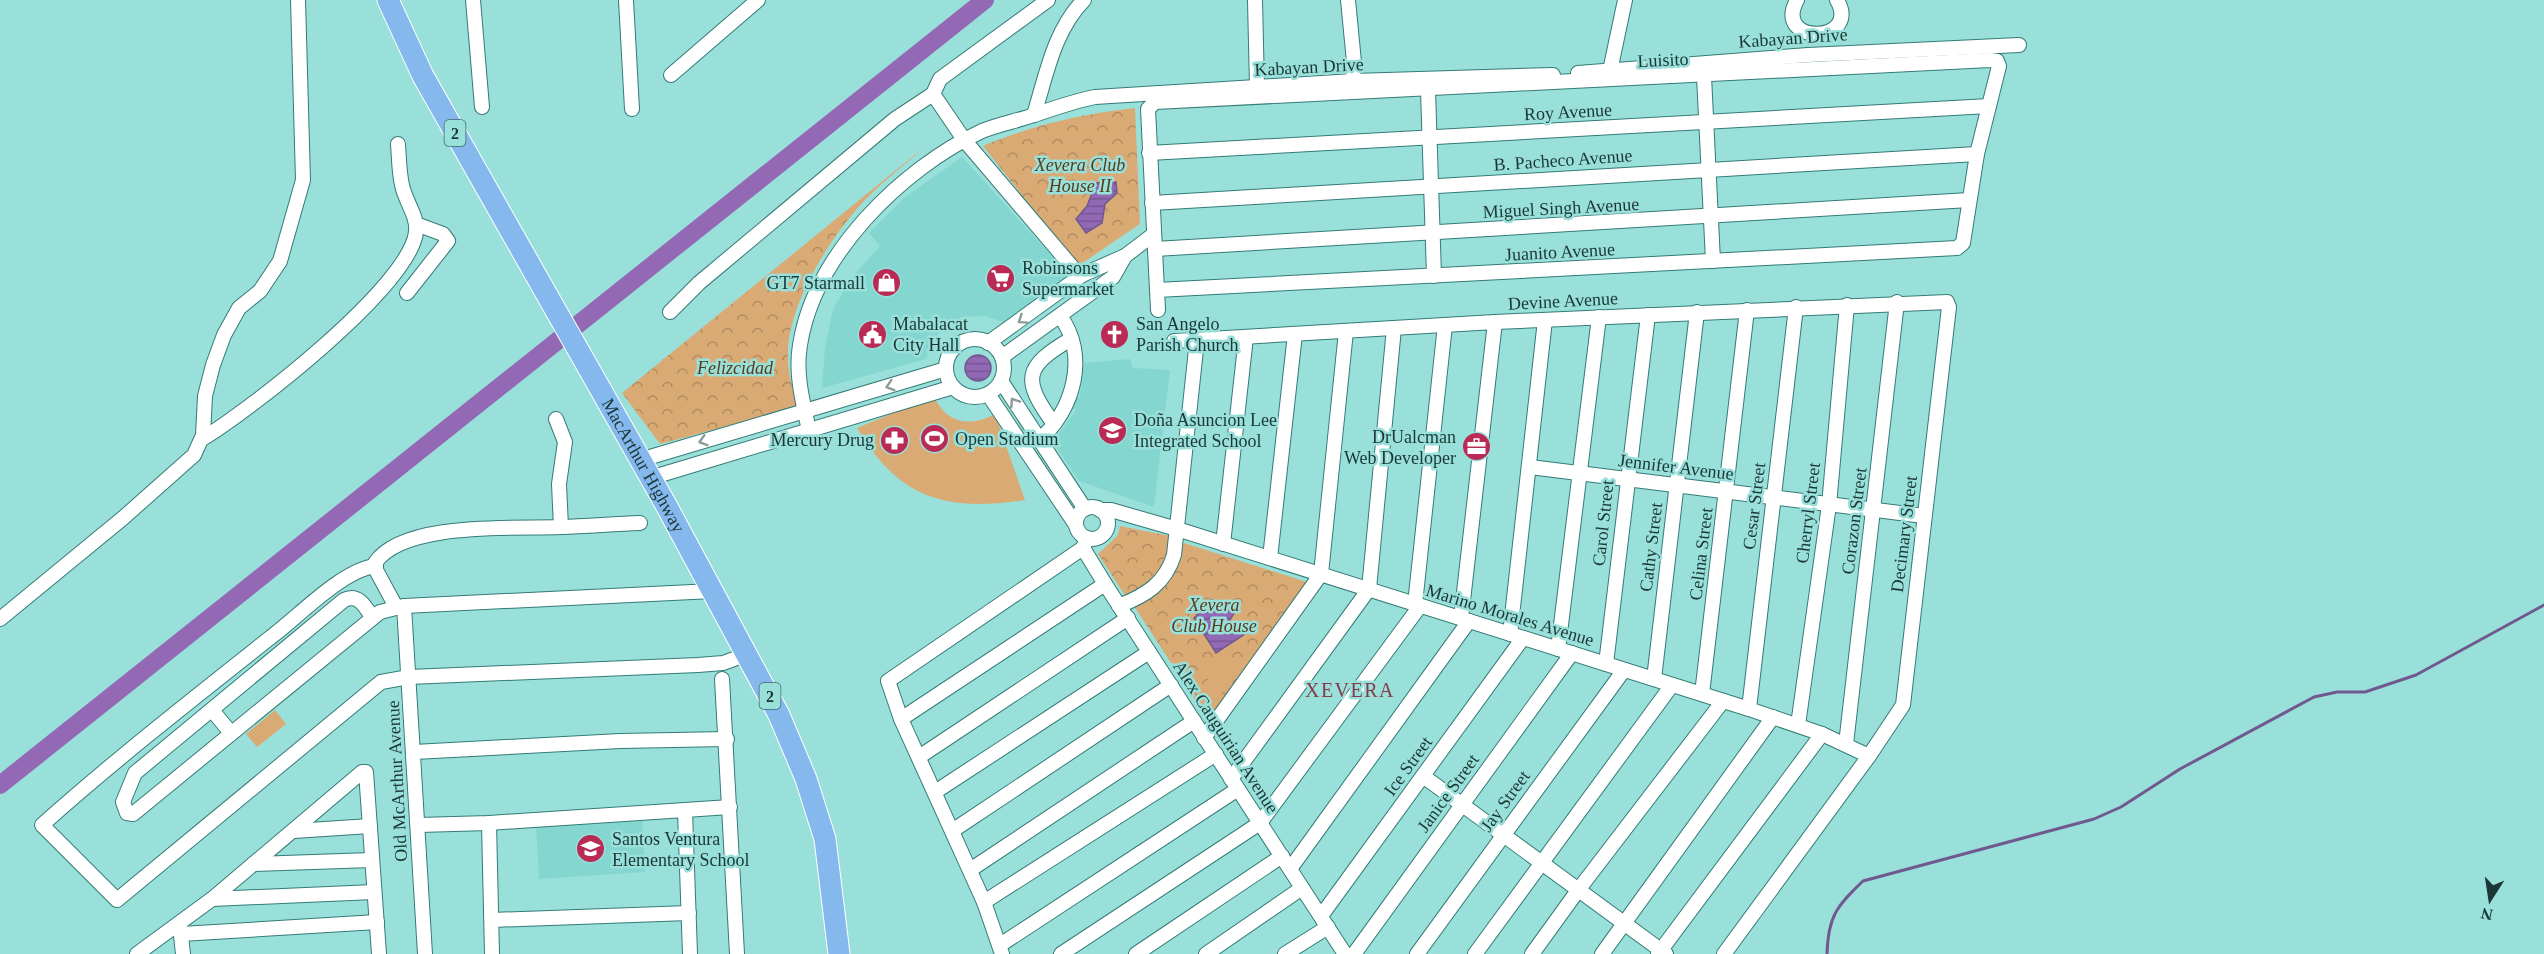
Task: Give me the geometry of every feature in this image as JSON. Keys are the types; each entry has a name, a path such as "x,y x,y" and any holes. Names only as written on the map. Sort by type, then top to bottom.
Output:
{"highway":[{"name":"MacArthur Highway","path":"388,0 413,56 486,190 600,387 748,654 794,746 822,829 839,954"}],"street":[{"path":"0,619 123,518 194,454 202,439 205,396 224,335 239,309 260,291 280,261 303,180 298,0"},
{"path":"473,0 482,107"},
{"path":"626,0 632,109"},
{"path":"671,75 758,0"},
{"path":"670,312 699,283 895,119 933,94 940,80 1048,0"},
{"path":"1034,115 1059,36 1070,14 1084,0"},
{"path":"1255,0 1257,87"},
{"path":"1348,0 1354,62 1353,81"},
{"path":"1610,71 1625,0"},
{"path":"1797,0 1794,19 1804,32 1811,35 1830,32 1837,24 1841,15 1837,0"},
{"path":"1806,70 1811,35"},
{"name":"Kabayan Drive","path":"809,430 799,381 799,347 809,303 854,233 881,202 942,153 983,131 1064,103 1095,97 1353,81 1610,71 1808,54 2019,45"},
{"name":"Luisito","path":"1149,153 1148,109 1155,102 1997,62 1999,66 1977,154 1963,243"},
{"path":"1704,76 1713,261"},
{"path":"1428,90 1434,276"},
{"path":"933,94 965,141 1073,268 1082,275"},
{"name":"Roy Avenue","path":"1149,153 1989,106"},
{"path":"202,439 228,422 335,336 388,281 414,240 416,224 401,182 398,144"},
{"path":"1149,153 1158,310"},
{"name":"B. Pacheco Avenue","path":"1152,202 1977,154"},
{"name":"Miguel Singh Avenue","path":"1155,249 1711,218 1969,200"},
{"path":"407,293 448,241 443,234 416,224"},
{"path":"988,343 1082,275 1125,255 1154,234"},
{"name":"Juanito Avenue","path":"1157,290 1953,249 1963,243"},
{"path":"1002,357 1113,277 1125,255"},
{"name":"Devine Avenue","path":"1174,341 1897,302 1945,301 1949,307"},
{"name":"Corazon Street","path":"1846,744 1897,302"},
{"name":"Cherryl Street","path":"1798,725 1829,505 1847,305"},
{"name":"Cesar Street","path":"1749,709 1796,307"},
{"name":"Decimary Street","path":"1724,954 1869,756 1903,705 1949,307"},
{"name":"Celina Street","path":"1702,694 1747,310"},
{"name":"Cathy Street","path":"1654,679 1697,312"},
{"path":"1039,440 1054,424 1069,401 1073,381 1075,362 1071,339 1060,315"},
{"name":"Carol Street","path":"1606,664 1626,479 1648,315"},
{"path":"1565,651 1580,473 1599,317"},
{"path":"1517,636 1530,467 1545,320"},
{"path":"1290,869 1465,619 1495,322"},
{"path":"1061,954 1260,823 1418,605 1445,325"},
{"path":"1137,517 1116,524 1104,534 1085,543 888,681 902,718 984,902 1001,950 1235,784 1369,589 1394,328"},
{"path":"1204,738 1321,574 1346,331"},
{"path":"1270,558 1295,334"},
{"path":"1223,544 1245,337"},
{"path":"1054,424 1031,388 1032,379 1035,366 1045,354 1071,339"},
{"path":"1119,606 1142,596 1163,579 1174,555 1197,339"},
{"path":"973,340 988,343 1002,357 1004,369 1001,381 988,394 969,396 953,387 946,369 950,354 960,344 973,340"},
{"path":"645,469 805,412 946,369"},
{"path":"1001,381 1085,509"},
{"path":"645,469 809,430 953,387"},
{"path":"988,394 1076,525 1085,543"},
{"path":"556,419 565,442 559,484 561,527"},
{"name":"Jennifer Avenue","path":"1530,467 1924,516"},
{"path":"1076,525 1078,516 1085,509 1100,510 1107,521 1104,534"},
{"name":"Marino Morales Avenue","path":"1100,510 1137,517 1177,529 1749,709 1822,734 1869,756"},
{"path":"376,566 380,556 396,546 427,535 450,531 640,523"},
{"name":"Alex Cauguirian Avenue","path":"1085,543 1105,584 1345,954"},
{"path":"376,566 400,606"},
{"path":"376,566 359,570 309,606 88,784 42,825 117,900 372,687 389,679 698,665 723,663 748,654"},
{"path":"902,718 1105,584"},
{"path":"372,617 358,600 350,598 344,600 135,773 123,802 127,813 133,814 372,617 400,606 713,591"},
{"name":"Old McArthur Avenue","path":"400,606 409,677 425,954"},
{"path":"919,757 1128,618"},
{"name":"Ice Street","path":"1324,921 1517,636"},
{"name":"Janice Street","path":"1354,954 1462,804 1565,651"},
{"path":"935,792 1149,652"},
{"name":"Jay Street","path":"1417,954 1624,670"},
{"path":"723,679 737,954"},
{"path":"952,831 1171,685"},
{"path":"1475,954 1672,685"},
{"path":"1533,954 1579,889 1723,701"},
{"path":"212,710 231,734"},
{"path":"1602,954 1773,717"},
{"path":"970,870 1194,721"},
{"path":"1423,776 1579,889 1662,953 1822,734"},
{"path":"414,752 620,741 727,739"},
{"path":"984,902 1215,754"},
{"path":"137,954 180,928 252,864 362,772 366,772 380,954"},
{"path":"419,825 489,823 730,807"},
{"path":"686,811 690,954"},
{"path":"489,823 492,954"},
{"path":"294,831 370,826"},
{"path":"1136,954 1282,856"},
{"path":"252,864 372,860"},
{"path":"1206,954 1302,888"},
{"path":"212,898 374,892"},
{"path":"492,920 689,913"},
{"path":"1285,954 1324,921"},
{"path":"180,928 377,922"},
{"path":"180,928 183,954"}],"shaded area":[{"path":"962,157 1071,277 1006,323 985,316 961,317 938,334 926,359 822,388 825,348 833,309 854,275 880,246 869,233 904,198"},
{"path":"1116,182 1117,193 1105,204 1102,223 1086,233 1076,219 1087,206 1096,183"},
{"path":"978,355 987,359 991,368 987,377 978,381 969,377 965,368 969,359"},
{"name":"Doña Asuncion Lee Integrated School","path":"1130,359 1133,368 1170,370 1154,507 1079,481 1053,442 1076,410 1071,408 1074,396 1080,397 1084,363"},
{"path":"1212,600 1237,609 1229,621 1245,634 1216,653 1194,618"},
{"name":"Santos Ventura Elementary School","path":"642,818 645,872 539,879 536,826"}],"green space":[{"name":"Xevera Club House II","path":"1135,108 1140,224 1078,266 983,146 1058,121"},
{"name":"Felizcidad","path":"922,149 876,189 856,210 828,248 804,292 789,337 790,376 797,407 660,444 622,393"},
{"name":"Open Stadium","path":"934,396 945,412 959,420 976,421 995,414 1025,500 971,504 927,495 908,485 890,471 873,452 857,428"},
{"path":"1120,526 1175,537 1158,573 1126,597 1098,554 1118,535"},
{"name":"Xevera Club House","path":"1184,543 1307,582 1262,653 1208,720 1134,606 1174,562"},
{"path":"1222,660 1237,672 1214,704 1198,693"},
{"path":"275,710 286,724 257,747 246,734"}],"waterway":[{"path":"0,785 985,0"},
{"path":"1827,954 1832,921 1840,905 1863,881 2094,819 2121,807 2180,769 2314,697 2337,692 2365,692 2416,675 2544,605"}],"place":[{"name":"Robinsons Supermarket","path":"1001,278"},
{"name":"GT7 Starmall","path":"886,283"},
{"name":"Mabalacat City Hall","path":"872,334"},
{"name":"San Angelo Parish Church","path":"1115,334"},
{"name":"Doña Asuncion Lee Integrated School","path":"1113,430"},
{"name":"Open Stadium","path":"934,439"},
{"name":"Mercury Drug","path":"895,440"},
{"name":"DrUalcman Web Developer","path":"1477,447"},
{"name":"Santos Ventura Elementary School","path":"591,849"}],"district":[{"name":"XEVERA","path":"1350,690"}]}
